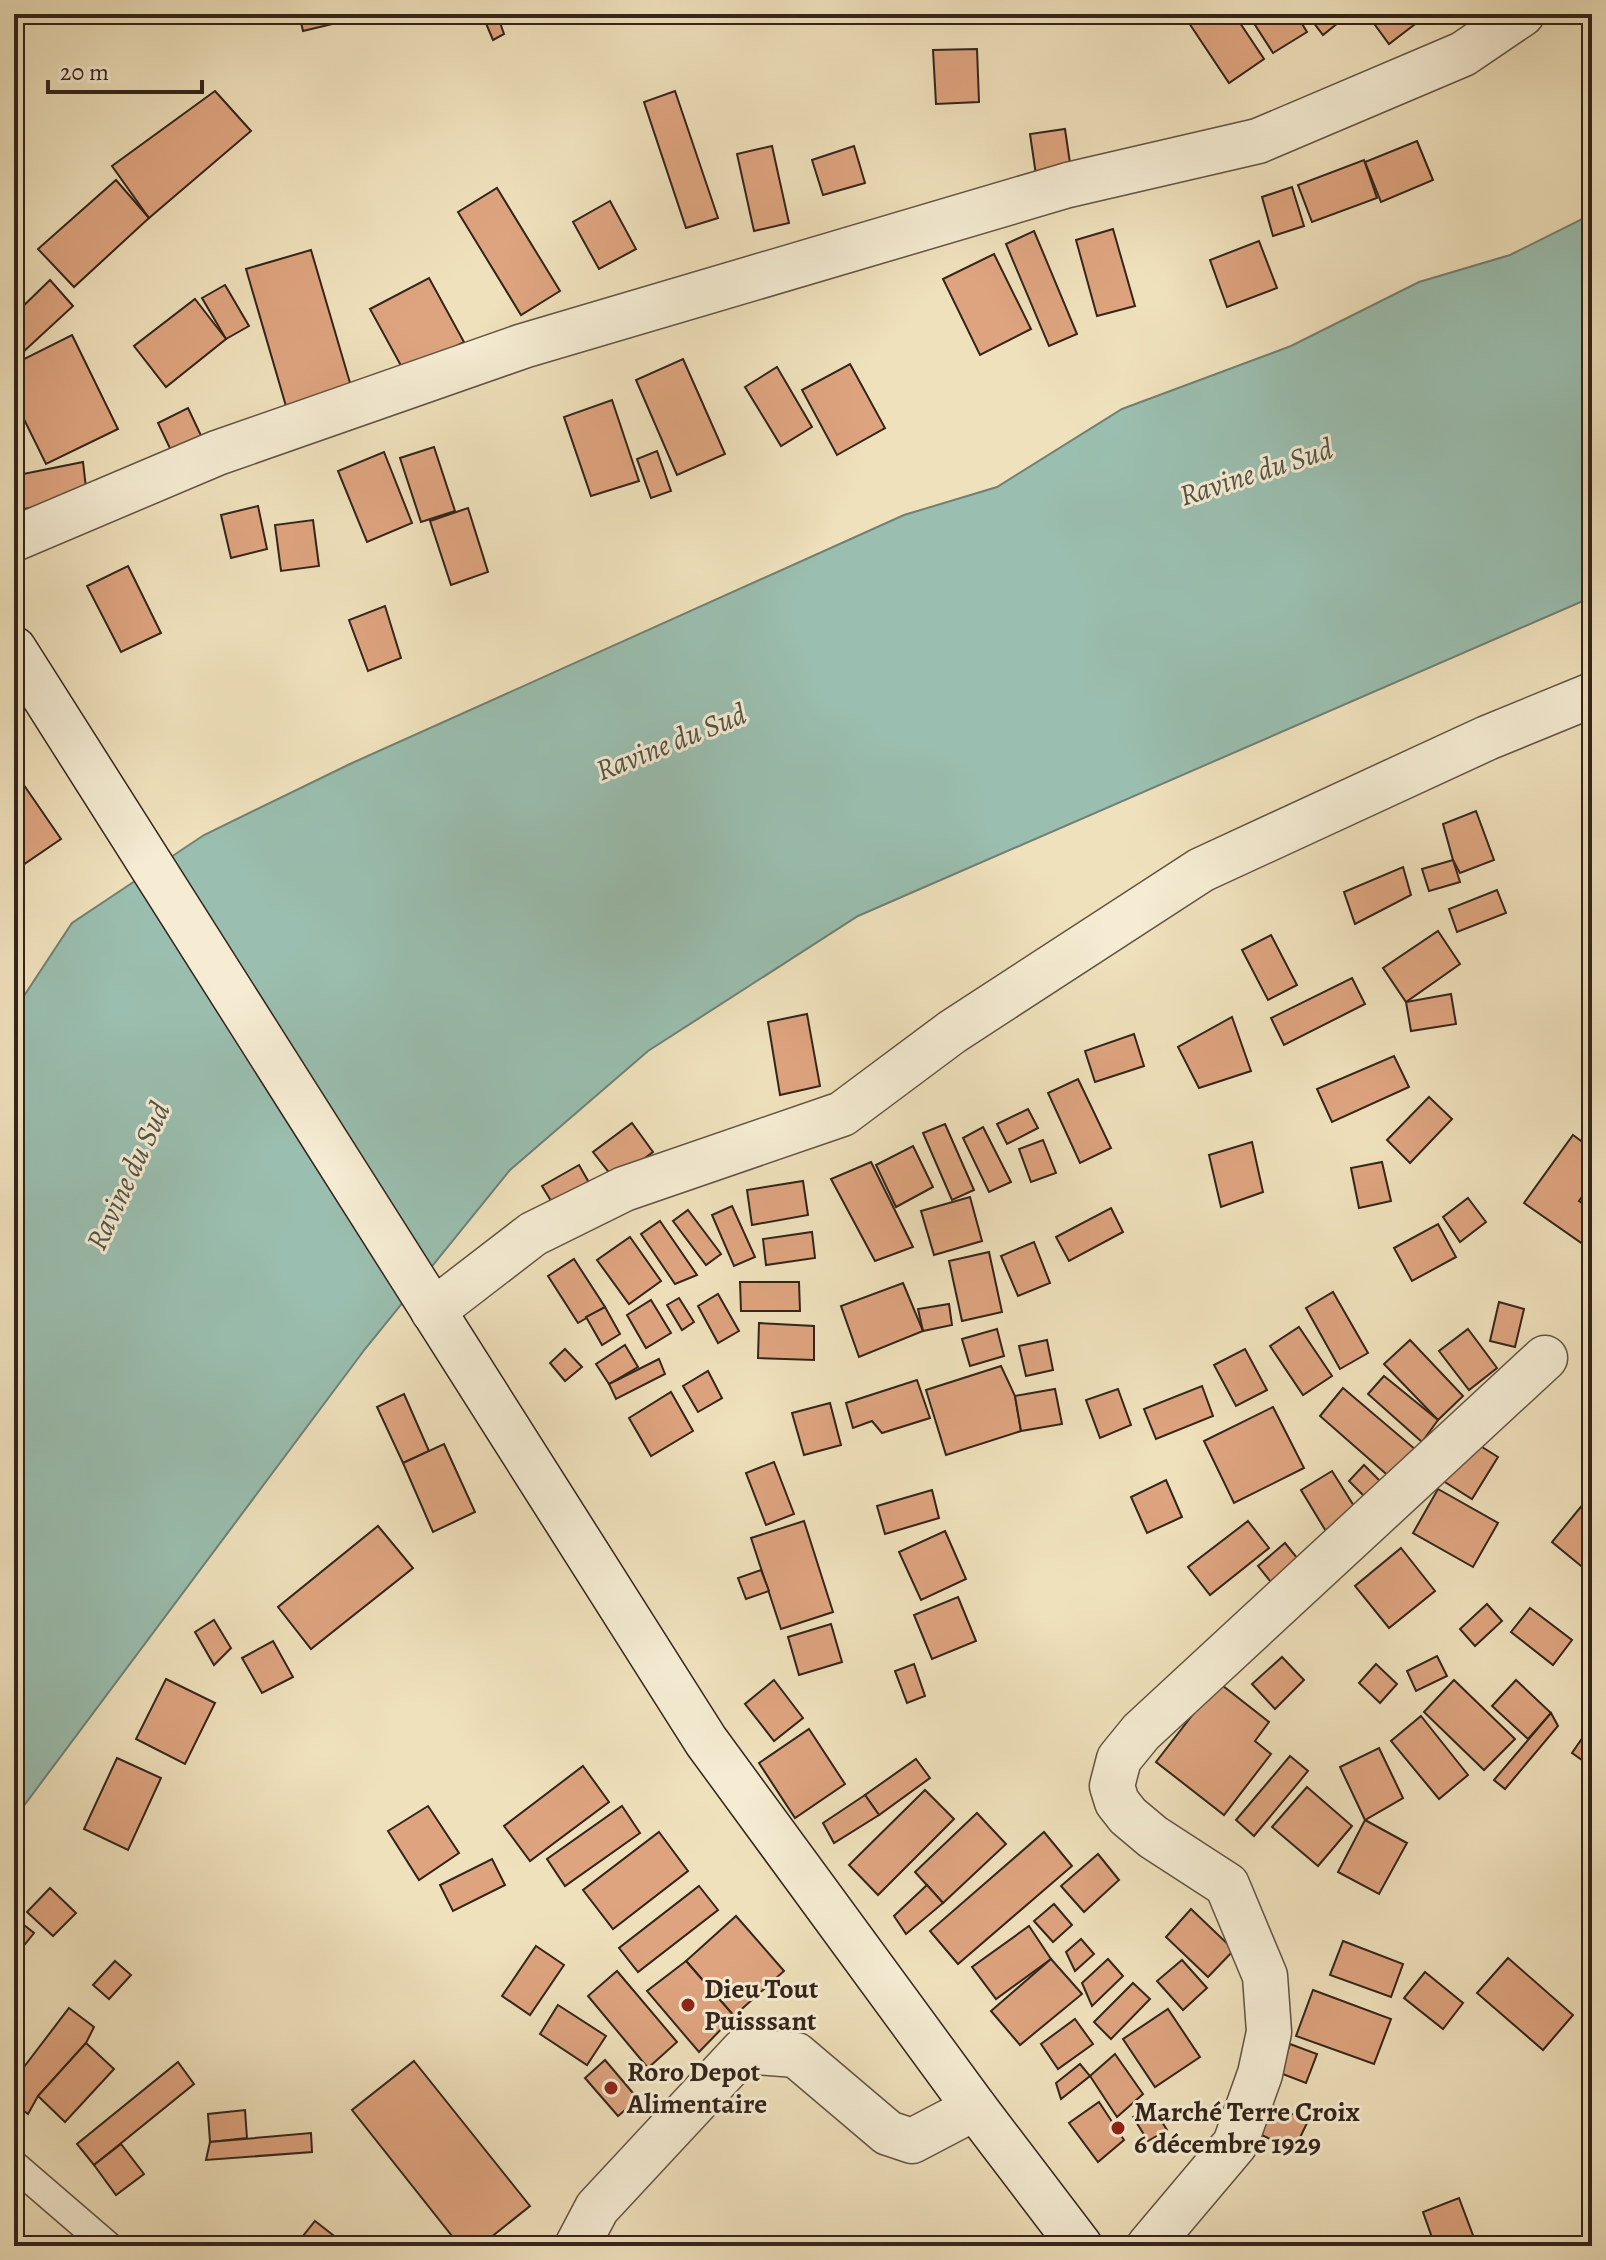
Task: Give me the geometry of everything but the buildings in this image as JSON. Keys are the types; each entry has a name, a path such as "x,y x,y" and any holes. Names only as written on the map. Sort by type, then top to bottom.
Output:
{"street":[{"path":"14,539 217,453 523,346 1068,185 1258,141 1463,54 1522,14"},
{"path":"24,665 706,1741 1080,2246"},
{"path":"433,1311 533,1234 624,1189 842,1114 952,1032 1201,870 1487,738 1592,695"},
{"path":"1149,2246 1235,2144 1260,2074 1269,2032 1265,1976 1227,1885 1153,1837 1128,1816 1117,1802 1112,1786 1119,1759 1141,1732 1545,1358"},
{"path":"577,2246 597,2208 743,2051 796,2055 888,2133 912,2141 975,2108"}],"lane":[{"path":"14,2165 108,2246"}],"water":[{"name":"Ravine du Sud","path":"1592,214 1592,597 858,916 648,1051 510,1170 365,1349 14,1819 14,1011 72,923 204,835 350,764 904,515 997,487 1122,409 1291,346 1419,282 1510,255"}],"place":[{"name":"Dieu Tout Puisssant","path":"688,2005"},
{"name":"Roro Depot Alimentaire","path":"611,2088"},
{"name":"Marché Terre Croix 6 décembre 1929","path":"1118,2128"}]}
